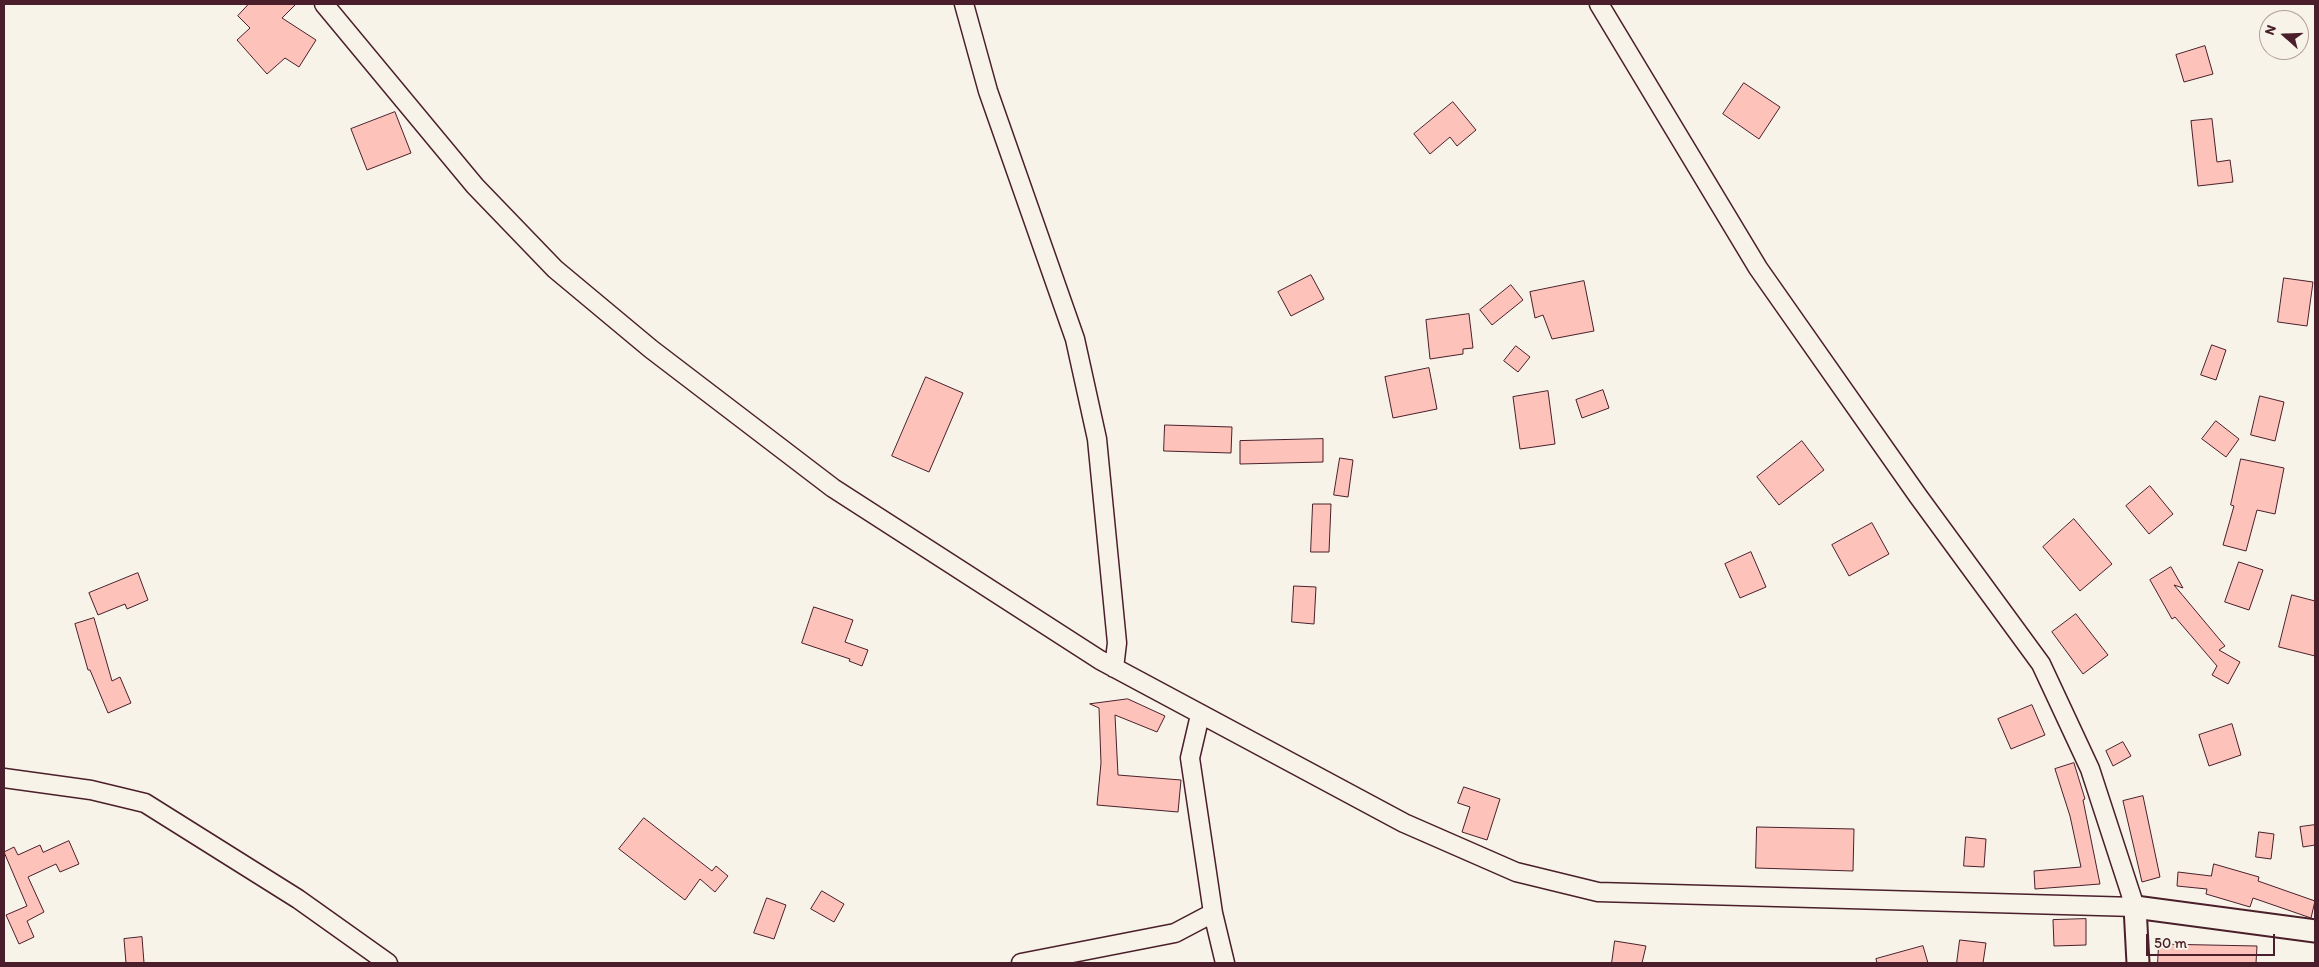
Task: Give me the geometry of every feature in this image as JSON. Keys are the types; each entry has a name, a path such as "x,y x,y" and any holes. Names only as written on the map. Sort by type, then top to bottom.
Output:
{"street":[{"path":"324,4 475,186 556,269 651,349 833,488 1114,668 1404,823 1516,872 1598,892 2135,907 2315,931"},
{"path":"964,4 988,91 1075,339 1097,439 1117,643 1114,668"},
{"path":"1599,4 1758,268 1918,496 2041,664 2090,769 2135,907 2138,963"},
{"path":"1200,715 1190,758 1212,913 1225,963"},
{"path":"4,778 91,790 145,803 298,899 388,963"},
{"path":"1021,963 1175,933 1212,913"}],"building":[{"path":"249,4 296,4 282,18 316,40 299,67 285,58 267,74 237,40 250,28 238,16"},
{"path":"2205,46 2213,74 2184,82 2176,55"},
{"path":"1744,83 1780,107 1759,139 1723,114"},
{"path":"1453,102 1476,130 1457,146 1450,137 1430,154 1414,134"},
{"path":"395,112 411,153 367,170 351,129"},
{"path":"2212,119 2217,162 2230,160 2233,182 2198,186 2191,121"},
{"path":"1311,275 1324,299 1291,316 1278,292"},
{"path":"2284,278 2313,282 2307,326 2278,322"},
{"path":"1584,281 1594,331 1552,339 1543,315 1535,318 1530,292"},
{"path":"1511,285 1523,300 1492,325 1480,310"},
{"path":"1469,314 1473,348 1463,349 1463,354 1430,359 1426,320"},
{"path":"2212,345 2226,350 2216,380 2201,375"},
{"path":"1516,346 1530,357 1518,372 1504,361"},
{"path":"1429,368 1437,409 1393,418 1385,377"},
{"path":"926,377 963,393 929,472 892,456"},
{"path":"1603,390 1609,408 1582,418 1576,400"},
{"path":"1548,391 1555,444 1520,449 1513,397"},
{"path":"2260,396 2284,402 2275,441 2251,435"},
{"path":"2216,421 2239,439 2226,457 2202,439"},
{"path":"1165,425 1232,427 1231,453 1164,451"},
{"path":"1323,439 1323,462 1240,464 1240,441"},
{"path":"1802,441 1824,470 1779,505 1757,477"},
{"path":"1340,458 1353,460 1348,497 1334,495"},
{"path":"2241,459 2284,468 2275,514 2257,510 2246,551 2223,545 2234,506 2231,505"},
{"path":"2150,486 2173,514 2149,534 2126,506"},
{"path":"1313,504 1331,504 1329,552 1311,552"},
{"path":"2074,519 2112,564 2080,591 2043,547"},
{"path":"1872,523 1889,554 1849,576 1832,545"},
{"path":"1751,552 1766,587 1740,598 1725,564"},
{"path":"2239,562 2263,570 2249,610 2225,602"},
{"path":"2171,567 2183,588 2174,585 2225,646 2219,650 2240,662 2228,684 2212,675 2217,666 2175,617 2172,619 2150,580"},
{"path":"138,573 148,600 127,609 125,604 98,615 89,593"},
{"path":"1294,586 1316,587 1314,624 1292,622"},
{"path":"2292,595 2315,601 2315,656 2279,647"},
{"path":"814,607 853,620 845,642 868,650 862,666 849,661 850,659 802,643"},
{"path":"2076,614 2108,655 2083,674 2052,632"},
{"path":"94,618 112,681 120,677 131,703 108,713 90,670 88,670 75,624"},
{"path":"1128,699 1165,716 1157,732 1115,715 1118,775 1181,780 1178,812 1097,805 1101,763 1099,708 1090,704"},
{"path":"2032,705 2045,735 2011,749 1998,719"},
{"path":"2232,724 2241,755 2209,766 2199,735"},
{"path":"2123,742 2131,756 2113,766 2106,751"},
{"path":"2074,763 2085,799 2083,800 2100,884 2035,889 2034,871 2081,867 2070,816 2055,769"},
{"path":"1464,787 1500,799 1487,840 1462,832 1470,807 1458,803"},
{"path":"2143,796 2160,877 2142,882 2123,801"},
{"path":"644,818 712,871 716,866 728,876 715,892 700,879 685,900 619,849"},
{"path":"2315,825 2315,845 2303,847 2300,827"},
{"path":"1757,827 1854,829 1853,871 1756,868"},
{"path":"2259,832 2274,834 2271,859 2256,857"},
{"path":"1966,837 1986,839 1984,867 1964,866"},
{"path":"69,841 79,864 60,872 56,864 28,877 44,912 27,921 34,937 19,944 6,915 27,906 4,852 14,847 18,855 40,845 43,852"},
{"path":"2214,864 2259,877 2258,881 2315,901 2311,918 2253,898 2250,907 2206,894 2207,889 2177,886 2178,872 2211,876"},
{"path":"822,891 844,904 834,922 811,909"},
{"path":"767,898 786,905 774,939 754,933"},
{"path":"2086,919 2086,945 2054,946 2053,920"},
{"path":"142,937 144,963 126,963 124,939"},
{"path":"1960,940 1986,943 1983,963 1957,963"},
{"path":"1615,941 1646,946 1642,963 1612,963"},
{"path":"2159,944 2257,946 2256,963 2158,963"},
{"path":"1923,946 1928,963 1877,963 1876,959"}]}
